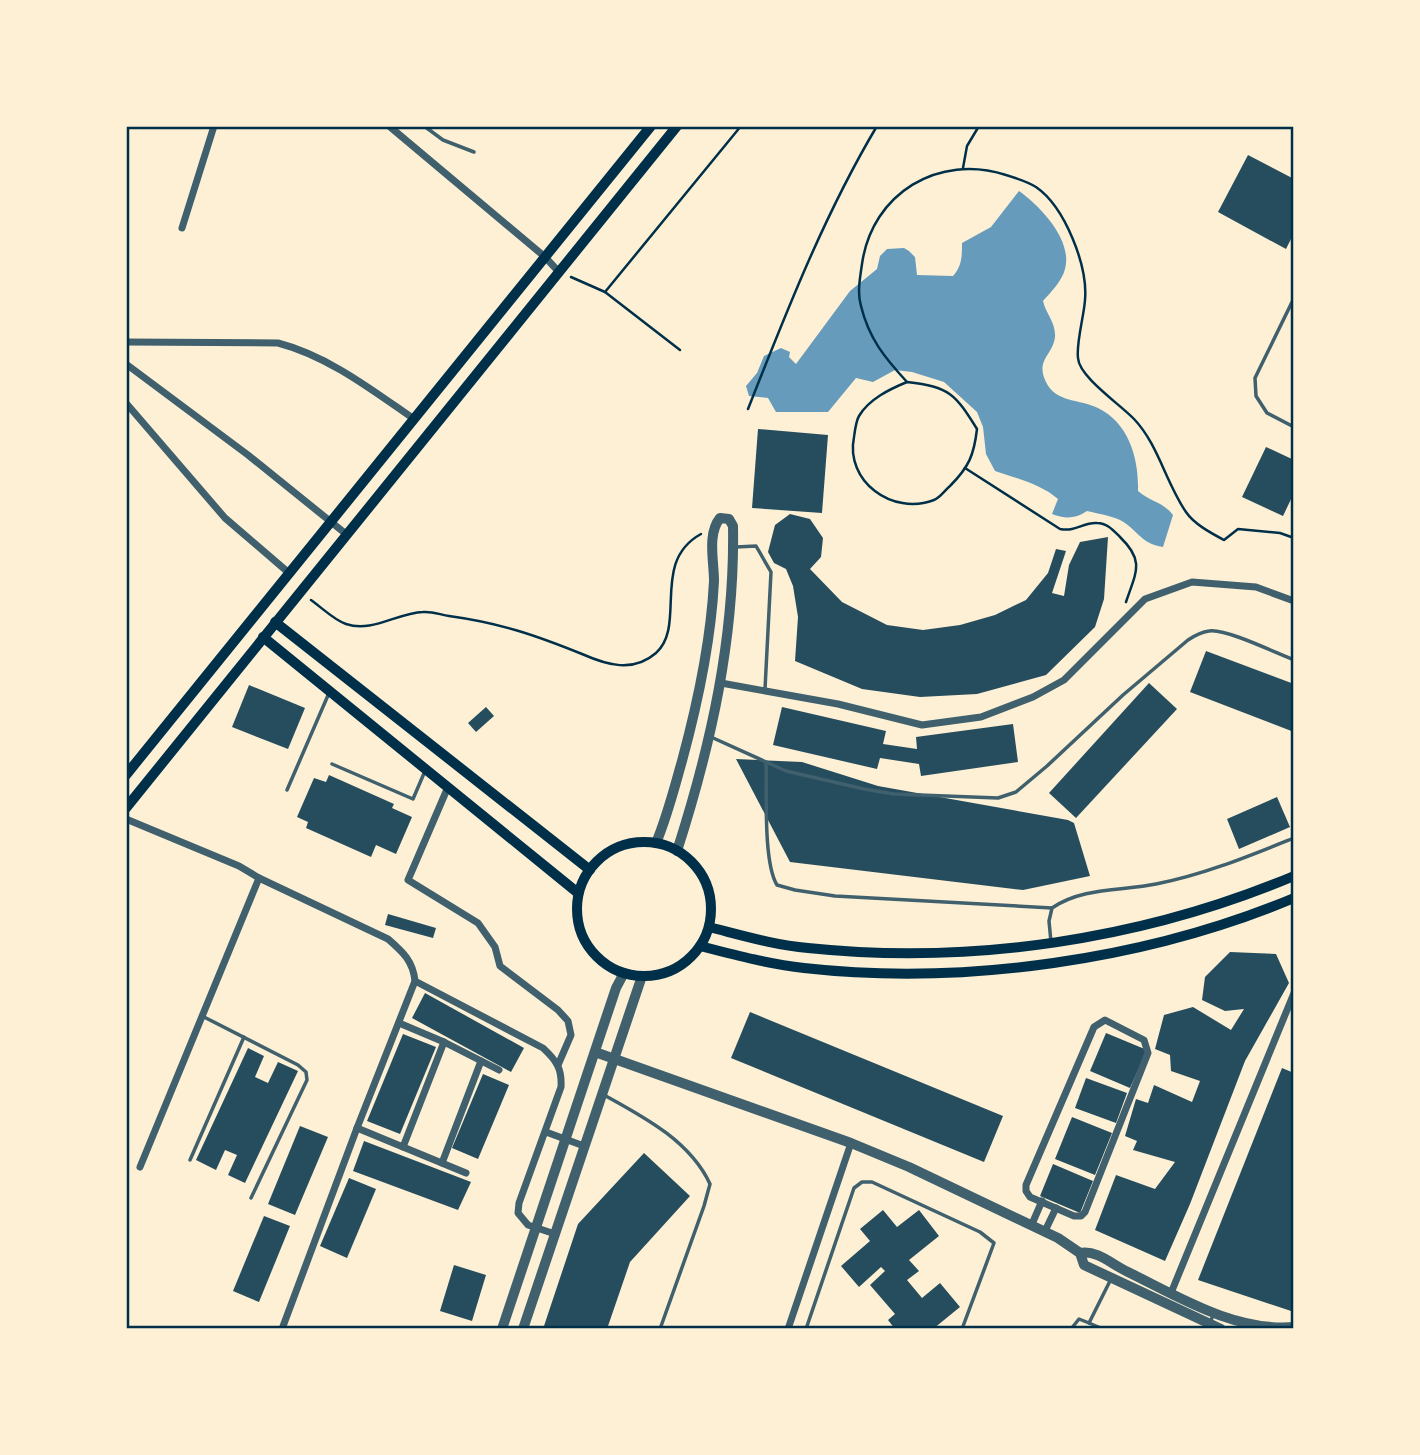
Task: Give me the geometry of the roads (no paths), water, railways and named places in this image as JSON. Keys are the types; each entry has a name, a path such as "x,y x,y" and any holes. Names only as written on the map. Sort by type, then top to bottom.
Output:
{"main road":[{"path":"126,775 651,126"},
{"path":"126,808 677,126"},
{"path":"275,622 590,870"},
{"path":"263,637 578,892"},
{"path":"639,842 656,843 677,850 697,867 704,878 711,904 709,927 700,946 686,962 675,969 663,974 642,976 624,973 601,961 585,940 578,915 578,892 590,870 614,850 639,842"},
{"path":"709,927 763,941 807,948 876,952 976,950 1051,943 1128,930 1195,914 1294,877"},
{"path":"700,946 759,961 804,968 875,972 978,970 1081,959 1133,949 1200,933 1294,898"}],"street":[{"path":"182,228 214,126"},
{"path":"389,126 545,257 559,272"},
{"path":"126,342 278,343 299,348 328,363 414,419"},
{"path":"126,364 248,455 346,534"},
{"path":"126,403 225,519 289,573"},
{"path":"656,843 666,821 695,714 707,649 714,580 713,527 720,518 729,519 733,526 734,580 727,652 709,736 677,850"},
{"path":"721,683 838,704 922,725 981,717 1032,697 1065,680 1144,599 1192,582 1256,587 1294,601"},
{"path":"448,787 408,880 478,923 495,947 500,966 558,1010 568,1021 571,1035 558,1065"},
{"path":"126,819 239,866 388,939 404,953 413,967 415,981 282,1329"},
{"path":"140,1167 259,878"},
{"path":"502,1329 624,973"},
{"path":"523,1329 642,976"},
{"path":"415,981 543,1048 562,1071 561,1087 519,1203 518,1213 528,1225 555,1234"},
{"path":"1171,1293 1294,993"},
{"path":"1105,1020 1144,1040 1148,1053 1085,1212 1081,1216 1074,1216 1056,1208 1030,1197 1026,1185 1094,1027 1105,1020"},
{"path":"399,1023 499,1070"},
{"path":"402,1147 444,1042"},
{"path":"595,1052 850,1143 909,1167 1045,1231 1080,1253 1084,1265 1209,1327 1221,1329"},
{"path":"442,1163 481,1061"},
{"path":"357,1128 466,1173"},
{"path":"546,1132 584,1146"},
{"path":"788,1329 850,1143"},
{"path":"1032,1224 1042,1201"},
{"path":"1045,1231 1056,1208"},
{"path":"1080,1253 1091,1251 1171,1293 1245,1323 1284,1328 1294,1326"}],"lane":[{"path":"424,126 443,140 474,152"},
{"path":"1294,298 1255,378 1255,396 1267,413 1294,427"},
{"path":"733,547 756,546 771,572 764,691"},
{"path":"709,736 786,771 863,789 894,794 998,798 1016,792 1123,695 1198,634 1210,630 1226,633 1294,660"},
{"path":"287,790 330,692"},
{"path":"766,763 770,860 777,885 835,896 1052,908"},
{"path":"332,764 413,799 425,769"},
{"path":"1051,943 1049,921 1052,908 1065,898 1158,884 1214,868 1294,838"},
{"path":"202,1016 298,1065 306,1072 307,1080 251,1198"},
{"path":"190,1160 244,1037"},
{"path":"602,1094 662,1129 696,1161 709,1184 704,1206 660,1329"},
{"path":"806,1329 854,1188 862,1182 872,1182 980,1232 994,1243 962,1329"},
{"path":"1090,1323 1111,1279"},
{"path":"1209,1327 1214,1312"},
{"path":"1071,1329 1079,1319 1103,1329"}],"water":[{"path":"1019,191 1036,205 1053,225 1064,247 1066,258 1061,278 1043,301 1055,332 1054,343 1042,368 1046,382 1050,389 1062,397 1098,408 1125,432 1137,467 1138,491 1173,515 1163,547 1146,541 1125,523 1112,517 1087,511 1070,517 1052,514 1058,499 1044,489 995,471 986,454 983,427 977,412 944,382 912,372 895,370 873,382 856,378 828,412 776,412 768,398 749,396 746,386 757,373 764,356 781,348 790,352 789,357 796,364 850,291 877,269 880,256 887,249 904,248 909,251 915,257 917,275 953,276 960,265 962,243 991,227"}]}
